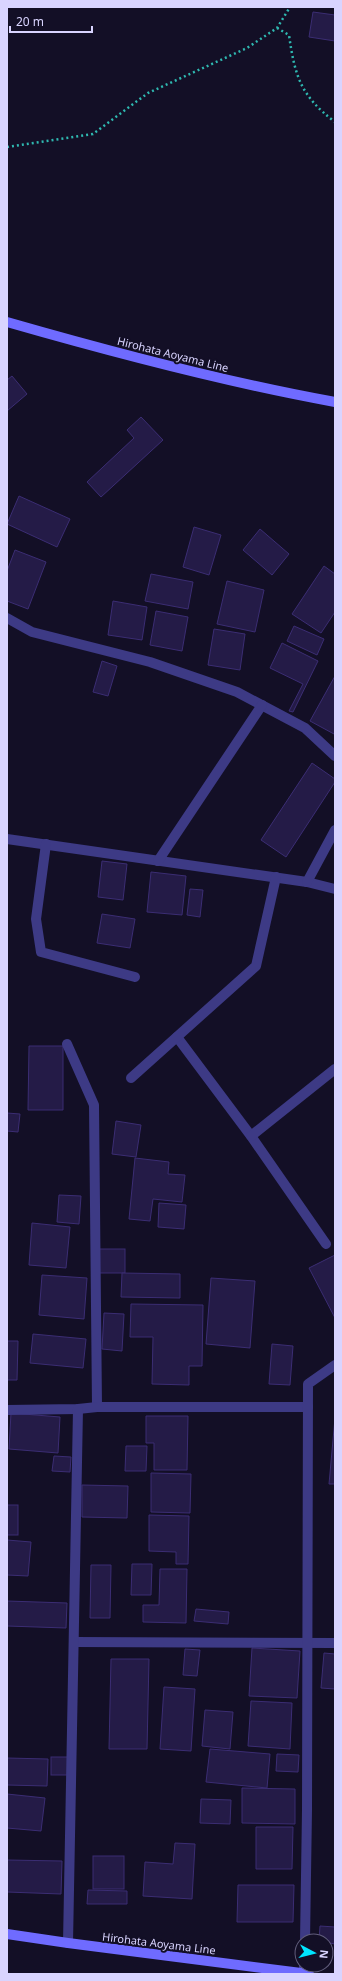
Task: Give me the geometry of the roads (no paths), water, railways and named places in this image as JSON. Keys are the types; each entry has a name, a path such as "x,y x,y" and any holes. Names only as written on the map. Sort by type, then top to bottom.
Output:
{"main road":[{"name":"Hirohata Aoyama Line","path":"7,322 137,359 279,392 335,402"},
{"name":"Hirohata Aoyama Line","path":"7,1934 68,1943 294,1970"}],"street":[{"path":"7,618 32,632 150,662 236,692 305,728 335,756"},
{"path":"158,861 262,705"},
{"path":"307,882 335,830"},
{"path":"7,839 276,877 307,882 335,889"},
{"path":"46,844 36,919 42,952 135,977"},
{"path":"131,1078 256,966 276,877"},
{"path":"177,1037 251,1136 326,1244"},
{"path":"67,1044 94,1105 96,1407"},
{"path":"251,1136 335,1069"},
{"path":"305,1933 308,1810 308,1384 335,1365"},
{"path":"7,1410 78,1409 96,1407 308,1407"},
{"path":"68,1943 78,1409"},
{"path":"74,1642 335,1642"}]}
